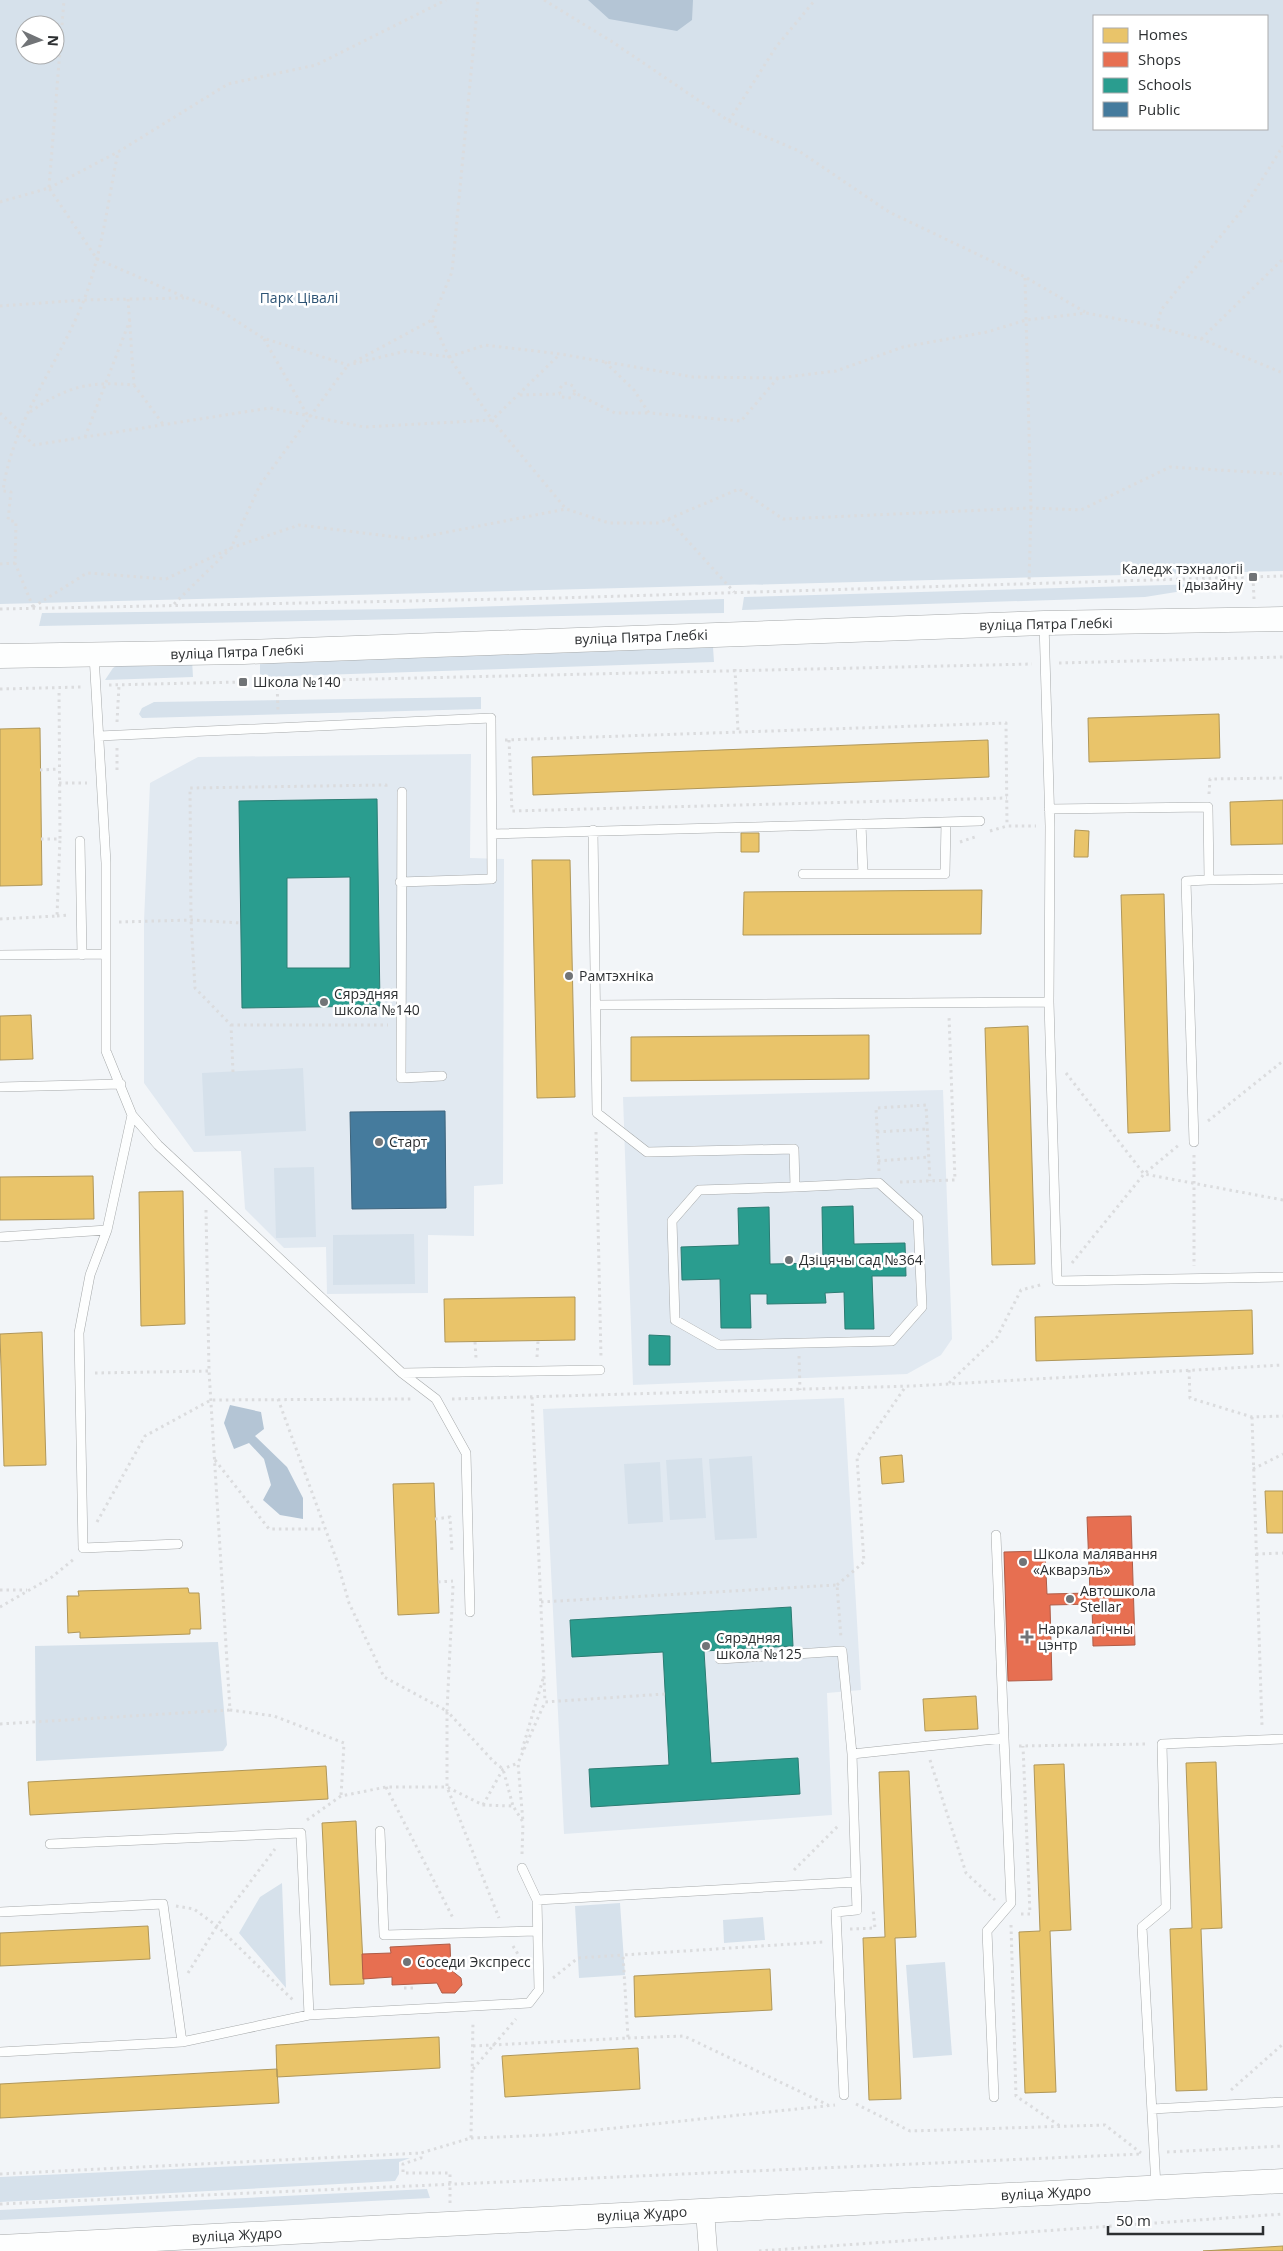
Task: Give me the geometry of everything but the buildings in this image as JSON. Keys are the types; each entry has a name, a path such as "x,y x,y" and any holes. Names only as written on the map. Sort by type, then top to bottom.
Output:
{"main road":[{"name":"вуліца Пятра Глебкі","path":"0,656 244,652 1044,623 1283,619"},
{"name":"вуліца Жудро","path":"0,2247 1283,2181"}],"street":[{"path":"705,2211 708,2251"}],"lane":[{"path":"1044,623 1050,826 1049,1002 1057,1282 1283,1277"},
{"path":"94,655 106,863 106,1051 132,1115 158,1145 206,1187 402,1373 436,1399 466,1453 470,1612"},
{"path":"99,736 491,718 492,879 400,882"},
{"path":"402,792 400,1078 442,1076"},
{"path":"1049,809 1208,807 1209,880"},
{"path":"493,834 980,821"},
{"path":"803,874 945,874 946,822"},
{"path":"861,824 863,874"},
{"path":"594,830 597,1113 647,1152 794,1149 795,1187"},
{"path":"80,841 82,955"},
{"path":"1194,1142 1186,881 1283,879"},
{"path":"0,955 105,954"},
{"path":"596,1005 1049,1002"},
{"path":"0,1086 121,1084"},
{"path":"132,1115 107,1230 88,1285 78,1333 83,1548 178,1544"},
{"path":"879,1183 918,1218 922,1307 892,1341 719,1345 675,1320 672,1221 699,1190 879,1183"},
{"path":"0,1236 107,1230"},
{"path":"402,1373 600,1370"},
{"path":"994,2097 987,1931 1008,1912 1011,1903 996,1535"},
{"path":"720,1659 842,1651 852,1754 857,1910 836,1912 846,2100"},
{"path":"1156,2188 1142,1927 1166,1907 1162,1744 1283,1739"},
{"path":"852,1754 1004,1742"},
{"path":"380,1831 384,1935 537,1930"},
{"path":"50,1844 301,1833 309,2016"},
{"path":"0,2052 182,2042 309,2016 473,2004 529,2002 539,1990 537,1900 522,1868"},
{"path":"537,1900 856,1882"},
{"path":"0,1912 164,1904 182,2042"},
{"path":"1152,2109 1283,2102"}],"path":[{"path":"64,0 49,188 96,260 187,298 215,307 263,338 348,365 406,351 449,357 485,345 560,354 693,377 778,378 836,371 903,347 987,332 1026,320 1086,313 1157,327 1201,339 1283,373"},
{"path":"0,202 49,188 118,152 228,84 316,65 446,0"},
{"path":"173,604 231,548 260,485 348,365 432,320 452,272 478,0"},
{"path":"544,0 611,41 729,120 799,151 889,212 1025,277 1086,313"},
{"path":"729,120 776,47 816,0"},
{"path":"1157,327 1161,310 1246,206 1283,146"},
{"path":"33,607 15,563 16,522 8,520 11,492 3,491 5,472 21,430 83,300 96,260 118,152"},
{"path":"1201,339 1283,259"},
{"path":"1025,277 1031,508 1030,584"},
{"path":"0,306 83,300 187,298"},
{"path":"128,299 134,385 163,424"},
{"path":"85,437 130,320"},
{"path":"432,320 449,357 492,420 566,509"},
{"path":"263,338 309,416"},
{"path":"0,413 21,430 34,445 270,408 364,427 492,420 560,354"},
{"path":"604,362 634,390 649,413"},
{"path":"560,394 560,388 565,383 573,386 575,393 615,413 649,413 741,421 778,378"},
{"path":"30,412 55,394 72,389 107,383 134,385"},
{"path":"519,395 560,394 564,398 569,399 575,393"},
{"path":"33,607 87,573 166,579 231,548 299,525 412,539 566,509 609,523 658,523 739,489 783,519 1031,508 1081,510 1170,467 1283,474"},
{"path":"668,519 734,592"},
{"path":"0,564 15,563"},
{"path":"0,609 173,604 558,598 1283,576"},
{"path":"0,688 58,689 95,686 735,669 1283,657"},
{"path":"735,669 738,731"},
{"path":"277,681 278,727"},
{"path":"0,919 57,916 60,839 58,689"},
{"path":"492,741 1006,723 1007,826 1050,826"},
{"path":"509,740 512,811 1007,798"},
{"path":"40,770 60,769"},
{"path":"1208,807 1210,779 1283,778"},
{"path":"233,1072 231,1025 195,988 191,920 190,788 386,785 386,795"},
{"path":"41,839 60,839"},
{"path":"120,922 191,920 241,923"},
{"path":"930,1181 926,1106 876,1108 879,1183 930,1181 955,1180 949,1003"},
{"path":"231,1025 389,1025 389,1016"},
{"path":"1050,1052 1144,1174 1283,1200"},
{"path":"949,1384 997,1337 1021,1290 1057,1282 1144,1174 1283,1061"},
{"path":"592,1358 601,1358 597,1113"},
{"path":"877,1132 928,1129"},
{"path":"1194,1142 1194,1279"},
{"path":"878,1161 928,1157"},
{"path":"206,1187 209,1371 230,1710"},
{"path":"537,1358 538,1341"},
{"path":"475,1342 476,1358"},
{"path":"799,1343 800,1390"},
{"path":"467,1358 484,1358"},
{"path":"528,1358 546,1358"},
{"path":"619,1394 906,1386 1283,1365"},
{"path":"1189,1370 1190,1398 1252,1417 1283,1416"},
{"path":"78,1373 209,1371"},
{"path":"541,1602 837,1585 864,1562 857,1457 906,1386"},
{"path":"483,1804 503,1769 518,1763 545,1702 532,1397"},
{"path":"278,1399 326,1529 348,1604 384,1677 447,1711 494,1762 503,1769 513,1806 523,1822"},
{"path":"0,1606 52,1576 71,1562 83,1548 144,1436 211,1400"},
{"path":"1252,1417 1262,1740"},
{"path":"1253,1469 1283,1454"},
{"path":"214,1459 269,1529 326,1529"},
{"path":"435,1519 450,1517 452,1554"},
{"path":"1256,1554 1283,1553"},
{"path":"453,1572 447,1711 447,1787 504,1931 539,1990 578,1958 837,1941"},
{"path":"438,1582 453,1582"},
{"path":"837,1585 842,1651"},
{"path":"0,1590 28,1590"},
{"path":"522,1868 523,1822 518,1763 544,1675"},
{"path":"545,1702 665,1694"},
{"path":"0,1724 230,1710 274,1716 344,1743 341,1796"},
{"path":"1004,1742 1023,1746 1134,1744"},
{"path":"928,1752 966,1873 1008,1912 1030,1914 1023,1746"},
{"path":"386,1787 461,1932"},
{"path":"199,1955 218,1926 287,1834 341,1796 386,1787 447,1787 483,1804 513,1806"},
{"path":"778,1887 854,1811"},
{"path":"164,1904 194,1909 218,1926 309,2016"},
{"path":"873,1908 875,1928"},
{"path":"1008,1912 1016,2096 1060,2126"},
{"path":"623,1955 628,2038"},
{"path":"404,1988 416,1988"},
{"path":"472,2070 495,2045 529,2002"},
{"path":"471,2138 473,2004"},
{"path":"472,2046 684,2036 828,2105"},
{"path":"1226,2095 1283,2044"},
{"path":"846,2100 910,2131 1105,2125 1141,2154"},
{"path":"0,2174 421,2154 471,2138 548,2135 838,2105"},
{"path":"0,2204 1141,2154 1283,2146"},
{"path":"421,2154 421,2158 403,2164 403,2173 450,2173 449,2185"},
{"path":"759,2251 1283,2214"}],"shaded area":[{"name":"Сярэдняя школа №140","path":"471,754 470,858 504,859 503,1184 474,1186 474,1236 428,1235 428,1293 327,1294 326,1247 284,1248 245,1209 241,1151 194,1152 144,1083 144,921 150,783 198,757"},
{"name":"Дзіцячы сад №364","path":"943,1090 952,1339 941,1355 907,1374 633,1385 623,1097"},
{"name":"Сярэдняя школа №125","path":"844,1398 861,1690 827,1693 832,1815 564,1834 543,1409"}],"green space":[{"name":"Парк Цівалі","path":"0,0 1283,0 1283,571 0,604"},
{"path":"1202,584 1201,588 1145,597 742,610 744,597"},
{"path":"724,599 724,613 39,626 42,613 403,609"},
{"path":"713,647 714,662 260,677 260,661"},
{"path":"192,660 193,677 105,680 113,668 122,662"},
{"path":"481,697 481,709 142,718 139,714 142,708 154,702"},
{"path":"303,1068 306,1131 205,1136 202,1073"},
{"path":"314,1167 316,1237 276,1238 274,1168"},
{"path":"414,1234 415,1284 333,1285 333,1235"},
{"path":"752,1456 757,1538 715,1540 709,1459"},
{"path":"702,1458 706,1518 670,1520 666,1460"},
{"path":"660,1462 663,1522 628,1524 624,1464"},
{"path":"218,1642 227,1745 223,1751 36,1761 35,1646"},
{"path":"282,1883 286,1988 239,1933 260,1897"},
{"path":"620,1903 625,1975 579,1978 575,1906"},
{"path":"763,1917 765,1940 724,1943 723,1920"},
{"path":"945,1962 952,2055 913,2058 906,1965"},
{"path":"410,2158 399,2162 399,2174 395,2181 0,2202 0,2177"},
{"path":"427,2189 430,2198 0,2220 0,2210"}],"water":[{"path":"588,0 693,0 692,20 677,31 609,19"},
{"path":"230,1405 261,1412 264,1429 255,1436 287,1467 303,1498 303,1519 280,1515 263,1500 271,1485 264,1459 249,1443 234,1449 224,1423"}],"place":[{"name":"Каледж тэхналогіі і дызайну","path":"1253,577"},
{"name":"Школа №140","path":"243,682"},
{"name":"Рамтэхніка","path":"569,976"},
{"name":"Сярэдняя школа №140","path":"324,1002"},
{"name":"Старт","path":"379,1142"},
{"name":"Дзіцячы сад №364","path":"789,1260"},
{"name":"Школа малявання «Акварэль»","path":"1023,1562"},
{"name":"Автошкола Stellar","path":"1070,1599"},
{"name":"Наркалагічны цэнтр","path":"1027,1637"},
{"name":"Сярэдняя школа №125","path":"706,1646"},
{"name":"Соседи Экспресс","path":"407,1962"}]}
